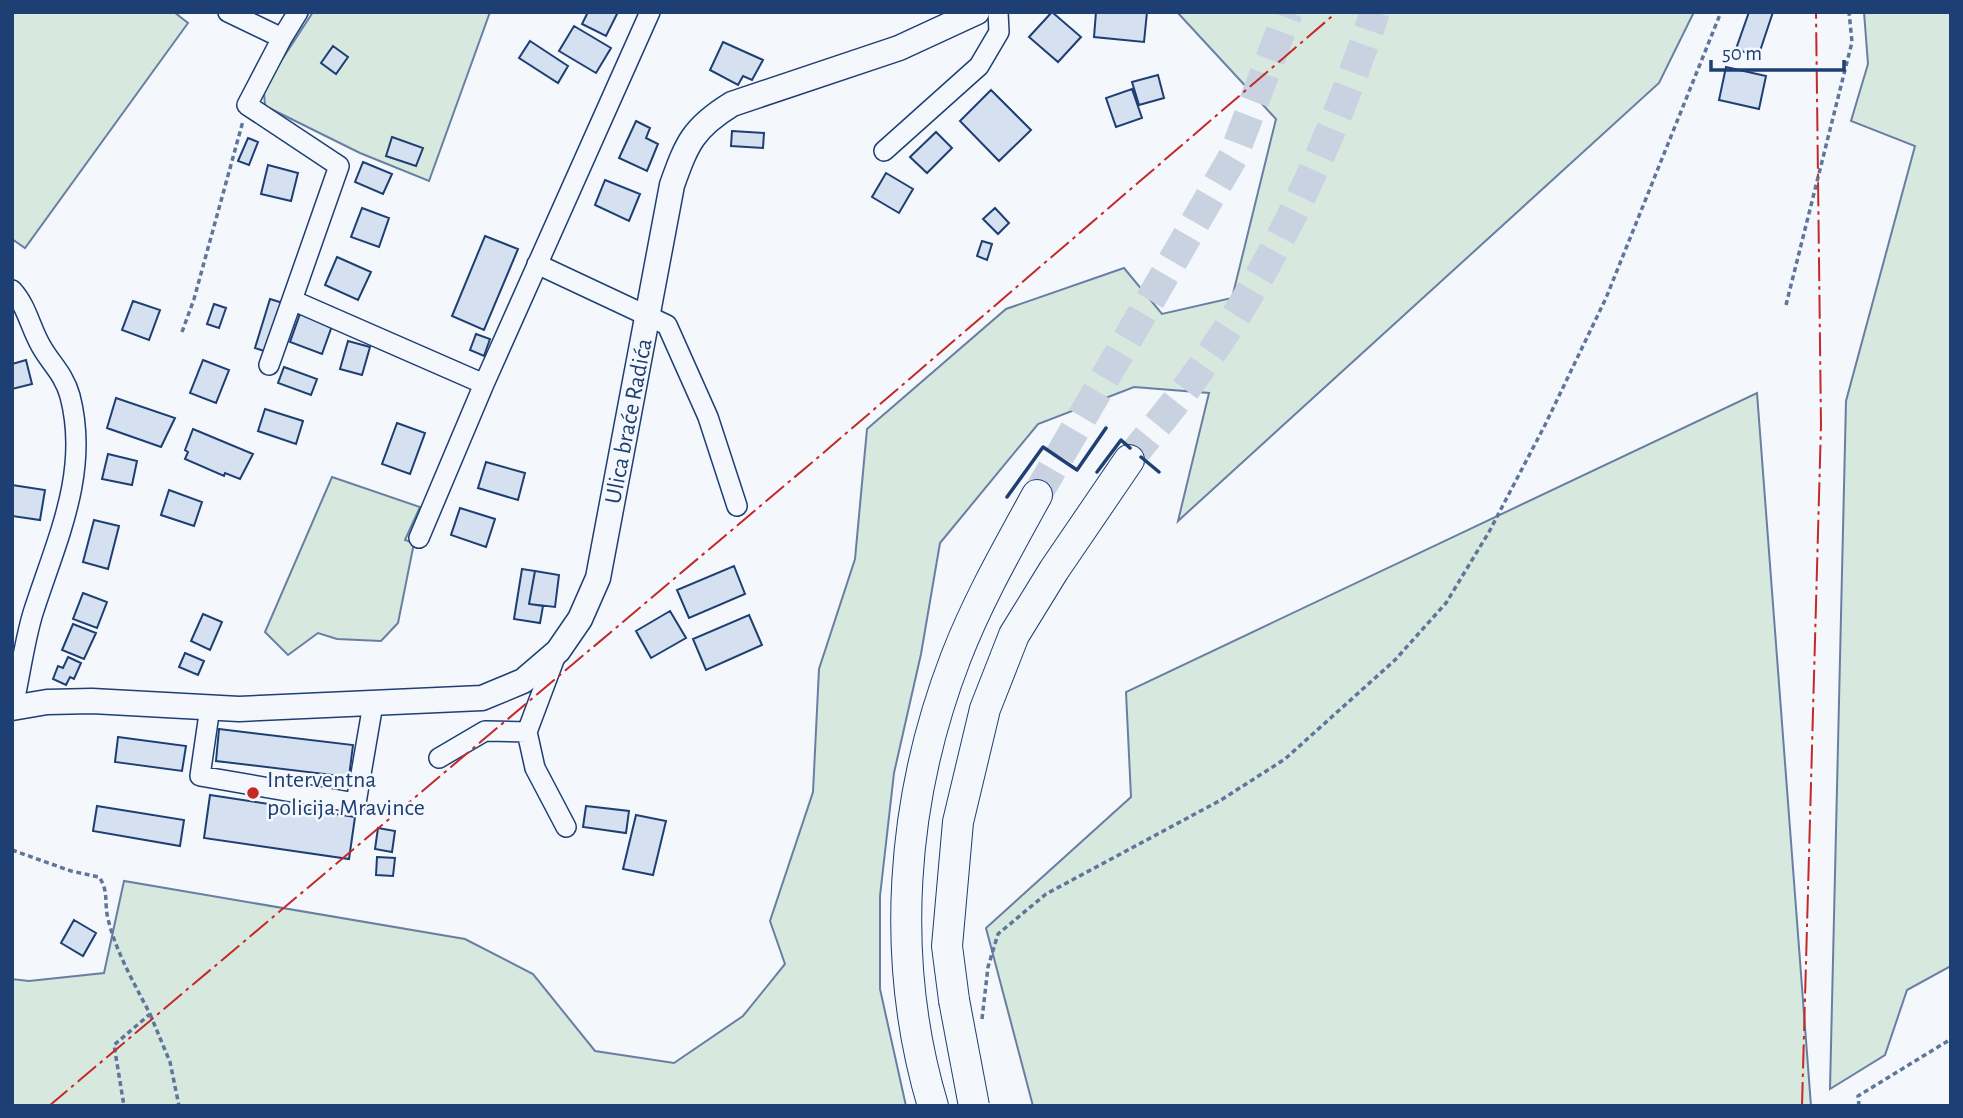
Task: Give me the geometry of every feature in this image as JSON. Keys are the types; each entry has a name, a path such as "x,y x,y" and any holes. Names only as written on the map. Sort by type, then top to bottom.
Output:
{"highway":[{"path":"974,1106 947,946 958,822 985,709 1014,635 1054,570 1129,460"},
{"path":"933,1106 912,1014 904,938 911,834 928,746 956,657 992,578 1038,495"}],"main road":[{"name":"Ulica braće Radića","path":"12,707 92,701 210,707 373,705 482,698 523,681 558,651 580,620 598,578 672,185 688,142 711,117 732,104 899,48 977,12"}],"street":[{"path":"228,12 282,38"},
{"path":"269,365 339,166 247,105 298,12"},
{"path":"419,538 484,384 650,12"},
{"path":"884,150 979,66 999,32 998,12"},
{"path":"537,264 667,325 708,417 737,506"},
{"path":"12,290 22,301 42,347 58,367 70,396 78,462 61,536 33,614 12,707"},
{"path":"292,300 484,384"},
{"path":"558,651 527,732 535,768 566,827"},
{"path":"210,707 200,776 356,803 373,705"},
{"path":"439,758 485,731 527,732"}],"path":[{"path":"998,934 1046,894 1221,800 1285,758 1339,713 1395,660 1446,603 1489,532 1545,425 1606,298 1721,12"},
{"path":"1786,305 1852,42 1849,12"},
{"path":"182,332 194,299 247,105"},
{"path":"12,850 71,872 99,877 107,887 107,917 123,960 170,1062 179,1106"},
{"path":"124,1106 114,1045 150,1014"},
{"path":"1858,1106 1858,1096 1951,1039"}],"shaded area":[{"path":"12,12 174,12 188,23 25,248 12,239"},
{"path":"313,12 490,12 429,181 360,153 265,106 264,92 268,81"},
{"path":"1177,12 1694,12 1659,83 1178,521 1209,393 1134,387 1038,424 940,543 921,654 894,773 880,896 880,989 906,1106 12,1106 12,979 29,981 104,973 124,881 465,939 533,974 595,1051 674,1063 743,1016 785,964 770,921 813,792 819,669 855,559 867,429 1006,309 1124,268 1162,314 1232,298 1276,119"},
{"path":"1864,12 1951,12 1951,966 1907,990 1885,1055 1830,1089 1846,401 1915,146 1851,121 1868,64"},
{"path":"1757,393 1811,1106 1033,1106 986,928 1131,797 1126,692"},
{"path":"332,477 420,507 405,540 414,543 398,623 381,641 337,639 318,633 288,655 265,632"}],"building":[{"path":"588,12 618,12 606,36 582,24"},
{"path":"1052,12 1081,37 1058,62 1029,37"},
{"path":"1096,12 1147,12 1144,42 1094,37"},
{"path":"1749,12 1773,12 1758,57 1736,49"},
{"path":"574,26 611,48 596,73 559,51"},
{"path":"530,41 568,66 558,83 519,58"},
{"path":"723,42 763,60 752,80 743,76 738,85 710,70"},
{"path":"333,46 348,57 336,74 321,63"},
{"path":"1726,67 1766,76 1759,109 1719,100"},
{"path":"1158,75 1164,98 1139,105 1132,82"},
{"path":"1132,89 1142,118 1116,127 1106,98"},
{"path":"991,90 1031,130 999,161 960,121"},
{"path":"636,121 650,128 646,138 658,144 647,171 619,158"},
{"path":"732,131 764,133 763,148 731,146"},
{"path":"936,132 952,148 927,173 910,157"},
{"path":"392,137 423,148 416,166 386,156"},
{"path":"248,138 258,142 249,165 238,161"},
{"path":"363,162 392,174 383,194 355,182"},
{"path":"268,165 298,173 291,201 261,194"},
{"path":"886,173 913,189 899,213 872,197"},
{"path":"605,180 640,194 629,221 595,205"},
{"path":"362,208 389,218 379,247 351,237"},
{"path":"995,208 1009,223 998,234 983,219"},
{"path":"485,236 518,249 484,330 452,316"},
{"path":"982,241 992,244 987,260 977,256"},
{"path":"337,257 371,272 358,300 325,285"},
{"path":"270,299 283,303 267,352 255,348"},
{"path":"133,301 160,310 149,340 122,330"},
{"path":"214,304 226,308 219,328 207,324"},
{"path":"301,311 333,323 322,354 290,342"},
{"path":"476,334 490,339 484,356 470,350"},
{"path":"348,341 370,347 362,375 340,369"},
{"path":"26,360 32,384 12,389 12,364"},
{"path":"203,360 229,370 216,403 190,393"},
{"path":"284,367 317,379 311,395 278,383"},
{"path":"116,398 175,418 161,447 107,428"},
{"path":"265,409 303,421 296,444 258,431"},
{"path":"397,423 425,433 410,474 382,464"},
{"path":"193,429 253,454 240,479 225,473 224,476 185,459 188,452 185,450"},
{"path":"108,454 137,461 132,485 102,479"},
{"path":"486,462 525,473 518,500 478,488"},
{"path":"12,485 45,490 40,520 12,516"},
{"path":"169,490 202,502 194,526 161,515"},
{"path":"460,508 495,519 486,547 451,535"},
{"path":"94,520 119,526 108,569 83,562"},
{"path":"734,566 745,594 689,618 677,590"},
{"path":"522,569 535,571 529,604 543,606 540,623 514,619"},
{"path":"535,571 559,575 555,607 529,604"},
{"path":"83,593 107,602 97,628 73,619"},
{"path":"670,611 686,638 651,658 636,631"},
{"path":"203,614 222,622 210,650 191,641"},
{"path":"749,615 762,645 706,670 693,639"},
{"path":"73,624 96,633 84,659 62,650"},
{"path":"185,653 204,661 198,675 179,667"},
{"path":"68,657 81,663 74,679 70,677 66,685 53,679 58,666 63,668"},
{"path":"219,729 353,745 349,777 216,761"},
{"path":"118,737 186,746 182,771 115,762"},
{"path":"210,795 355,817 349,859 204,838"},
{"path":"97,806 184,820 180,846 93,831"},
{"path":"586,806 629,811 626,833 583,827"},
{"path":"636,815 666,821 653,875 623,869"},
{"path":"378,828 395,831 392,852 375,849"},
{"path":"377,857 395,858 393,876 376,875"},
{"path":"74,920 96,933 83,956 61,943"}],"tunnel":[{"path":"1037,495 1233,157 1288,12"},
{"path":"1129,460 1198,372 1253,288 1321,153 1375,12"}],"wall":[{"path":"1007,497 1043,447 1077,470 1106,428"},
{"path":"1097,472 1121,440 1130,448"},
{"path":"1141,457 1159,472"}],"power":[{"path":"49,1106 822,454 1337,12"},
{"path":"1802,1106 1821,425 1816,12"}],"place":[{"name":"Interventna policija Mravince","path":"253,793"}]}
